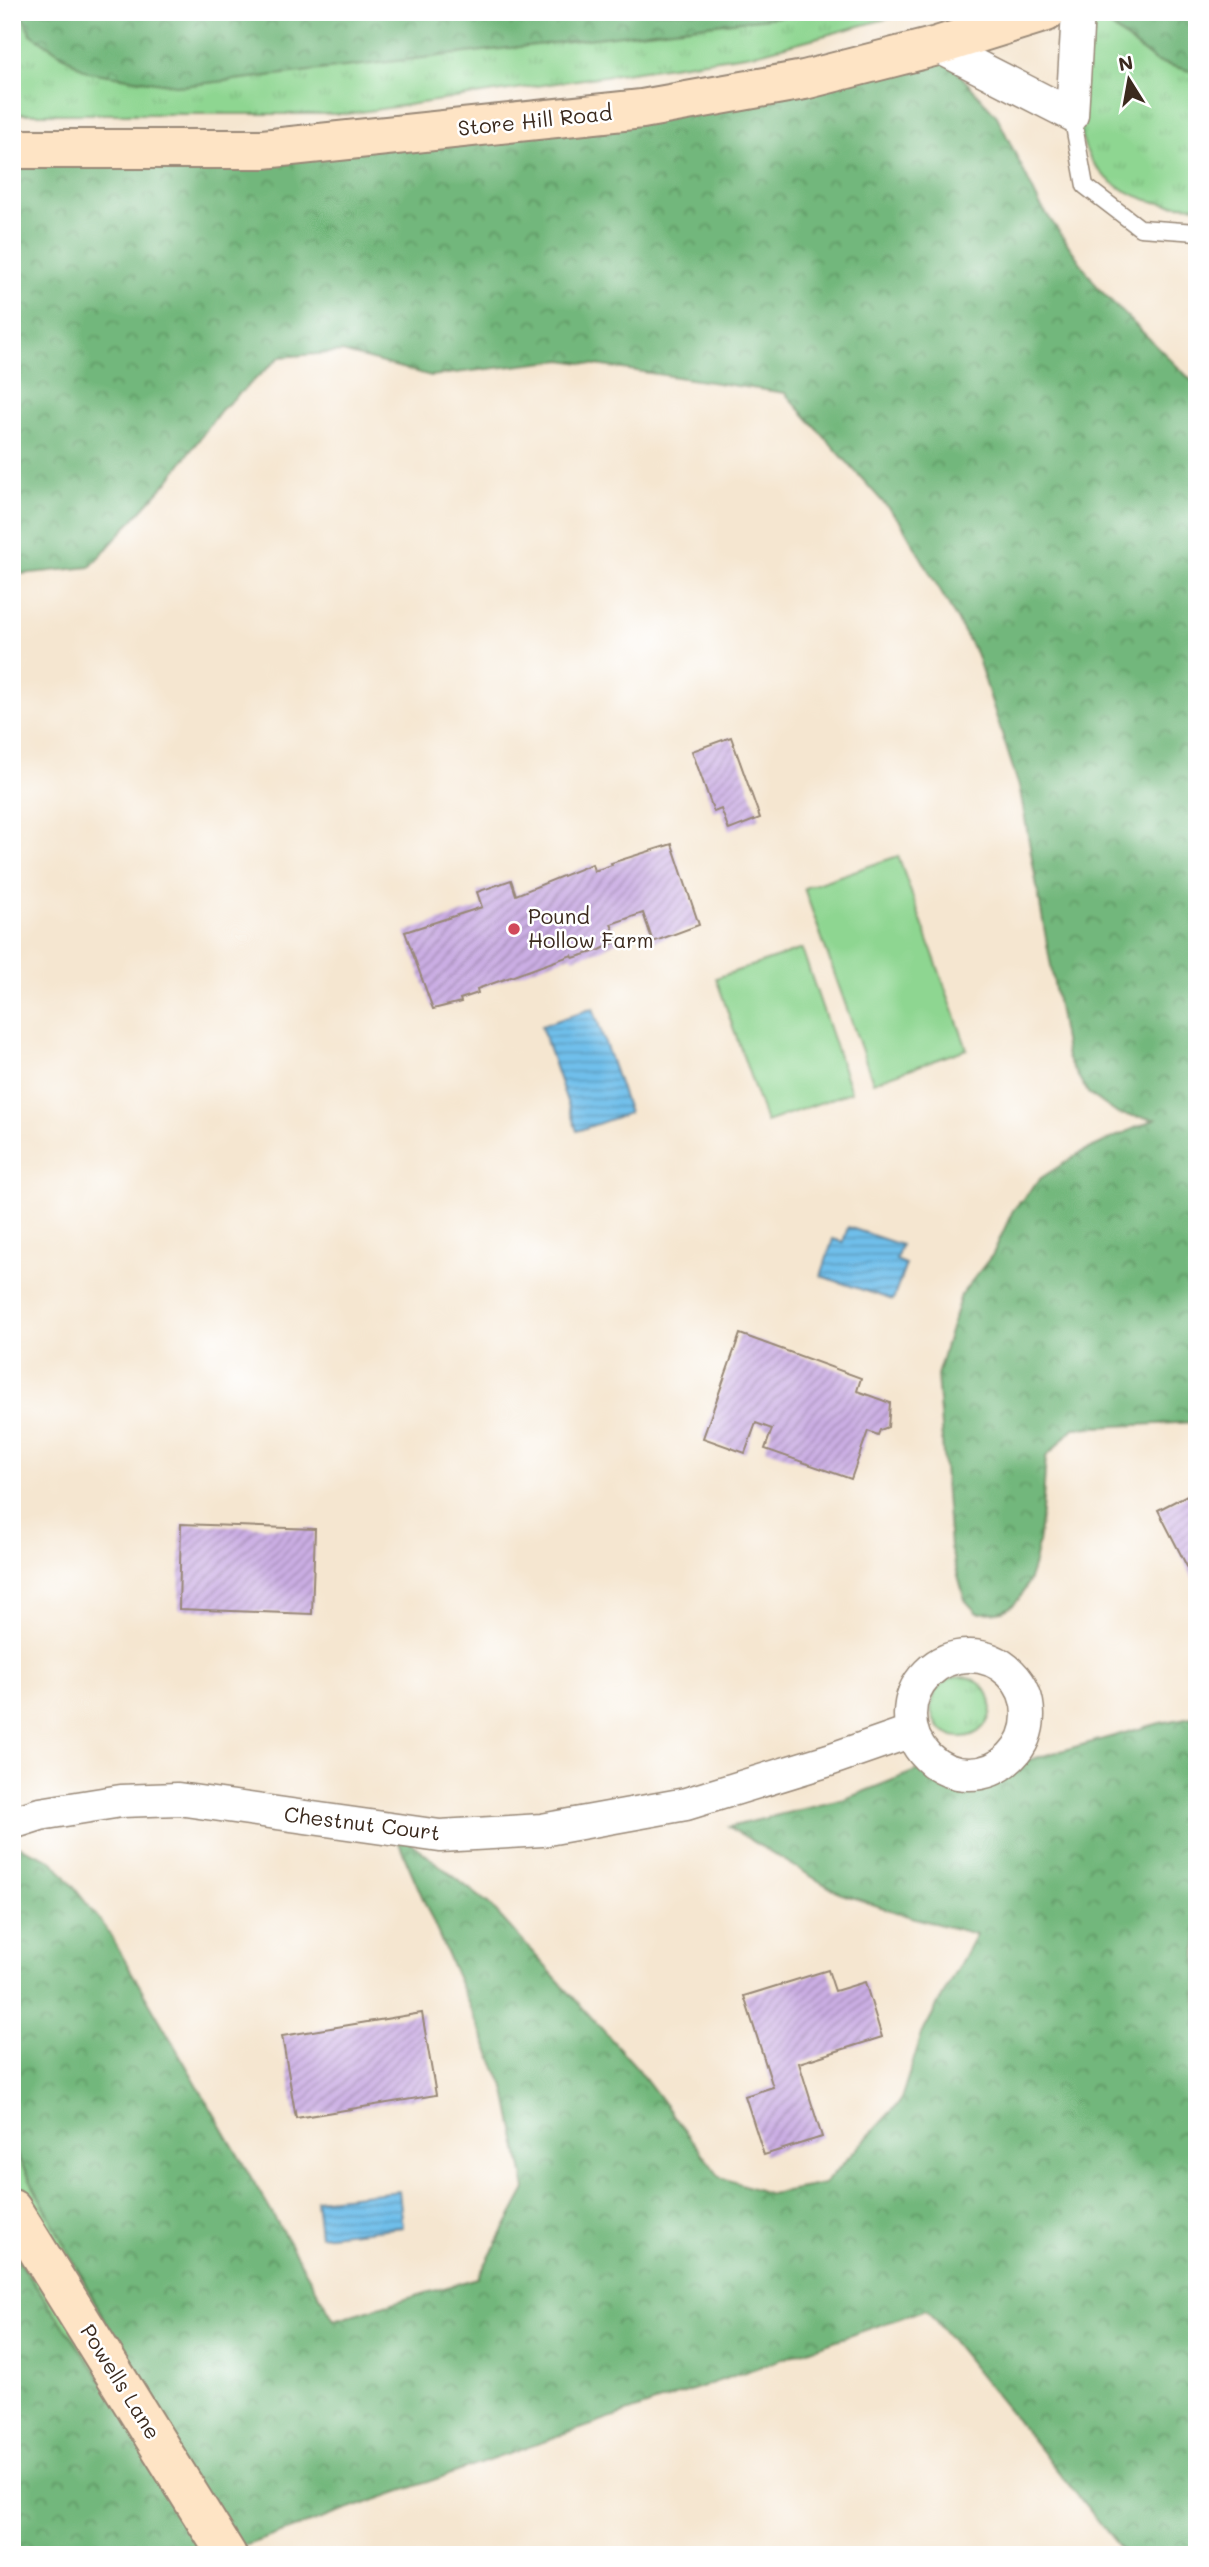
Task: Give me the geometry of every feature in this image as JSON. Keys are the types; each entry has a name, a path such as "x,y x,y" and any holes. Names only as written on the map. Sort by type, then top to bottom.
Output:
{"main road":[{"name":"Store Hill Road","path":"12,149 263,149 642,109 804,80 937,46 1046,12"},
{"name":"Powells Lane","path":"12,2209 227,2555"}],"street":[{"path":"937,46 1072,115 1078,12"},
{"name":"Chestnut Court","path":"12,1823 40,1814 121,1801 178,1799 440,1836 542,1830 686,1804 912,1731"}],"lane":[{"path":"1072,115 1085,186 1140,228 1197,232"}],"green space":[{"path":"12,12 912,12 759,53 347,114 18,114 12,113"},
{"path":"21,12 820,12 182,86 88,72 31,34"},
{"path":"1093,12 1155,61 1197,73 1197,206 1154,202 1117,186 1097,168 1085,147 1080,123 1080,97"},
{"path":"1093,12 1197,12 1197,73 1155,61"},
{"path":"944,57 997,116 1039,203 1099,289 1197,386 1197,1422 1074,1428 1046,1457 1039,1538 1028,1581 1020,1597 1005,1610 977,1613 965,1600 950,1547 937,1375 961,1295 993,1254 1013,1210 1041,1178 1080,1153 1155,1119 1118,1114 1088,1093 1067,1058 1020,790 976,653 900,521 785,393 562,360 431,376 342,352 280,357 221,410 168,481 90,567 12,575 12,149 165,150"},
{"path":"898,856 967,1049 873,1082 804,888"},
{"path":"802,949 851,1092 766,1122 716,978"},
{"path":"955,1677 967,1677 986,1690 991,1707 989,1719 978,1732 967,1737 955,1737 936,1724 931,1713 931,1701 944,1682"},
{"path":"1197,1716 1197,2555 1126,2555 926,2309 226,2552 227,2555 12,2555 12,2253 119,2404 125,2358 12,2146 12,1847 19,1846 53,1861 106,1928 334,2320 478,2278 526,2189 506,2091 393,1829 489,1904 638,2069 720,2177 770,2194 824,2184 900,2102 922,2034 976,1934 911,1917 839,1893 729,1827 845,1799 923,1768 986,1772 1160,1723"},
{"path":"12,2146 125,2358 119,2404 12,2253"}],"water":[{"path":"593,1008 629,1113 577,1131 541,1026"},
{"path":"848,1227 901,1245 896,1260 906,1264 893,1300 821,1276 833,1239 843,1242"},
{"path":"399,2191 403,2227 320,2236 316,2200"}],"building":[{"path":"731,737 760,818 729,830 721,809 714,812 692,751"},
{"name":"Pound Hollow Farm","path":"672,844 699,925 653,942 643,913 611,924 618,941 600,950 573,958 572,955 477,989 478,993 460,999 461,1002 433,1009 405,932 482,907 477,892 511,880 516,895 592,864 594,871"},
{"path":"740,1334 861,1378 857,1391 890,1403 888,1427 880,1430 878,1435 868,1431 851,1479 765,1449 772,1429 756,1423 745,1453 703,1438"},
{"path":"1197,1490 1197,1586 1158,1510"},
{"path":"181,1524 315,1529 312,1614 179,1609"},
{"path":"828,1970 835,1991 865,1982 882,2037 799,2063 822,2137 764,2155 745,2096 773,2087 744,1996"},
{"path":"422,2013 436,2095 296,2118 282,2036"}],"place":[{"name":"Pound Hollow Farm","path":"514,929"}]}
